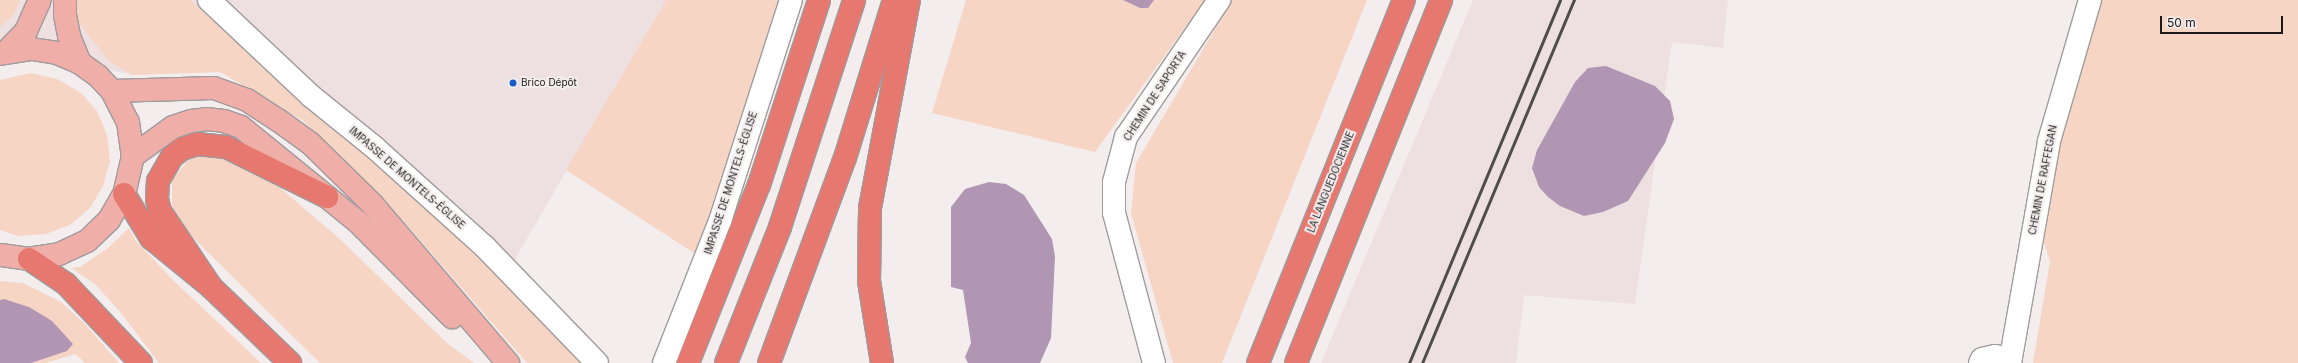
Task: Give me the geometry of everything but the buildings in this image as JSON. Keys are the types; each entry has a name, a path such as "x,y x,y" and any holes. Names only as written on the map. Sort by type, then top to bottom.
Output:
{"highway":[{"path":"688,363 759,185 819,0"},
{"path":"726,363 780,227 854,0"},
{"path":"768,363 845,158 894,0"},
{"path":"882,363 869,281 870,216 873,184 909,0"},
{"name":"LA LANGUEDOCIENNE","path":"1258,363 1404,0"},
{"path":"1296,363 1441,0"},
{"path":"211,287 160,211 157,199 158,181 172,157 182,149 197,144 226,146 327,197"},
{"path":"124,194 151,238 211,287 290,363"},
{"path":"29,259 66,284 142,363"}],"main road":[{"path":"3,53 26,31 40,0"},
{"path":"65,0 64,15 69,36 80,63"},
{"path":"0,255 29,259 59,254 87,241 109,220 124,194 133,156 128,122 112,91 98,76 80,63 57,53 32,49 3,53"},
{"path":"112,91 214,88 247,100 278,120 310,143 360,190 508,363"},
{"path":"133,156 173,127 206,119 224,121 241,127 256,137 358,222 500,363"}],"street":[{"name":"IMPASSE DE MONTELS-ÉGLISE","path":"209,0 311,96 374,147 484,247 597,363"},
{"name":"IMPASSE DE MONTELS-ÉGLISE","path":"664,363 720,221 791,0"},
{"name":"CHEMIN DE SAPORTA","path":"1154,363 1114,213 1114,182 1126,138 1219,0"},
{"name":"CHEMIN DE RAFFEGAN","path":"2010,361 2049,141 2090,0"},
{"path":"1980,363 1982,359 1996,356 2010,361"}],"shaded area":[{"path":"0,0 666,0 511,266 280,55 220,72 132,75 0,44"},
{"path":"0,0 20,0 13,16 0,27"},
{"path":"77,0 190,0 303,103 398,177 587,363 527,363 392,208 302,120 220,72 132,75 110,62 76,19"},
{"path":"666,0 797,0 714,266 566,170"},
{"path":"966,0 1205,0 1095,152 932,113"},
{"path":"1123,0 1154,0 1148,8 1140,8"},
{"path":"1232,0 1367,0 1222,363 1173,363 1131,213 1136,163"},
{"path":"1473,0 1728,0 1723,48 1672,42 1635,304 1524,295 1516,363 1321,363"},
{"path":"2097,0 2298,0 2298,363 2033,363 2050,261 2040,230 2073,86"},
{"path":"1606,66 1655,86 1670,101 1674,119 1665,143 1628,201 1603,212 1584,216 1560,206 1548,197 1539,187 1532,168 1537,150 1575,82 1588,68"},
{"path":"31,73 57,79 80,92 97,111 107,135 110,161 103,186 90,208 70,225 46,234 18,236 0,230 0,80"},
{"path":"198,156 230,159 278,186 341,240 448,344 474,363 320,363 183,228 177,218 172,205 172,180 189,159"},
{"path":"989,182 1006,184 1024,195 1052,239 1055,257 1051,338 1040,363 968,363 965,357 971,343 963,290 951,287 951,207 965,189"},
{"path":"129,228 135,240 173,280 261,363 159,363 121,313 95,284 71,268 80,267 108,248"},
{"path":"0,281 23,283 61,302 84,323 119,363 85,363 76,354 45,363 31,363 67,351 4,299 0,300"},
{"path":"4,299 29,307 52,321 73,344 67,351 31,363 0,363 0,300"}],"railway":[{"path":"1409,363 1560,0"},
{"path":"1422,363 1574,0"}],"place":[{"name":"Brico Dépôt","path":"513,83"}]}
